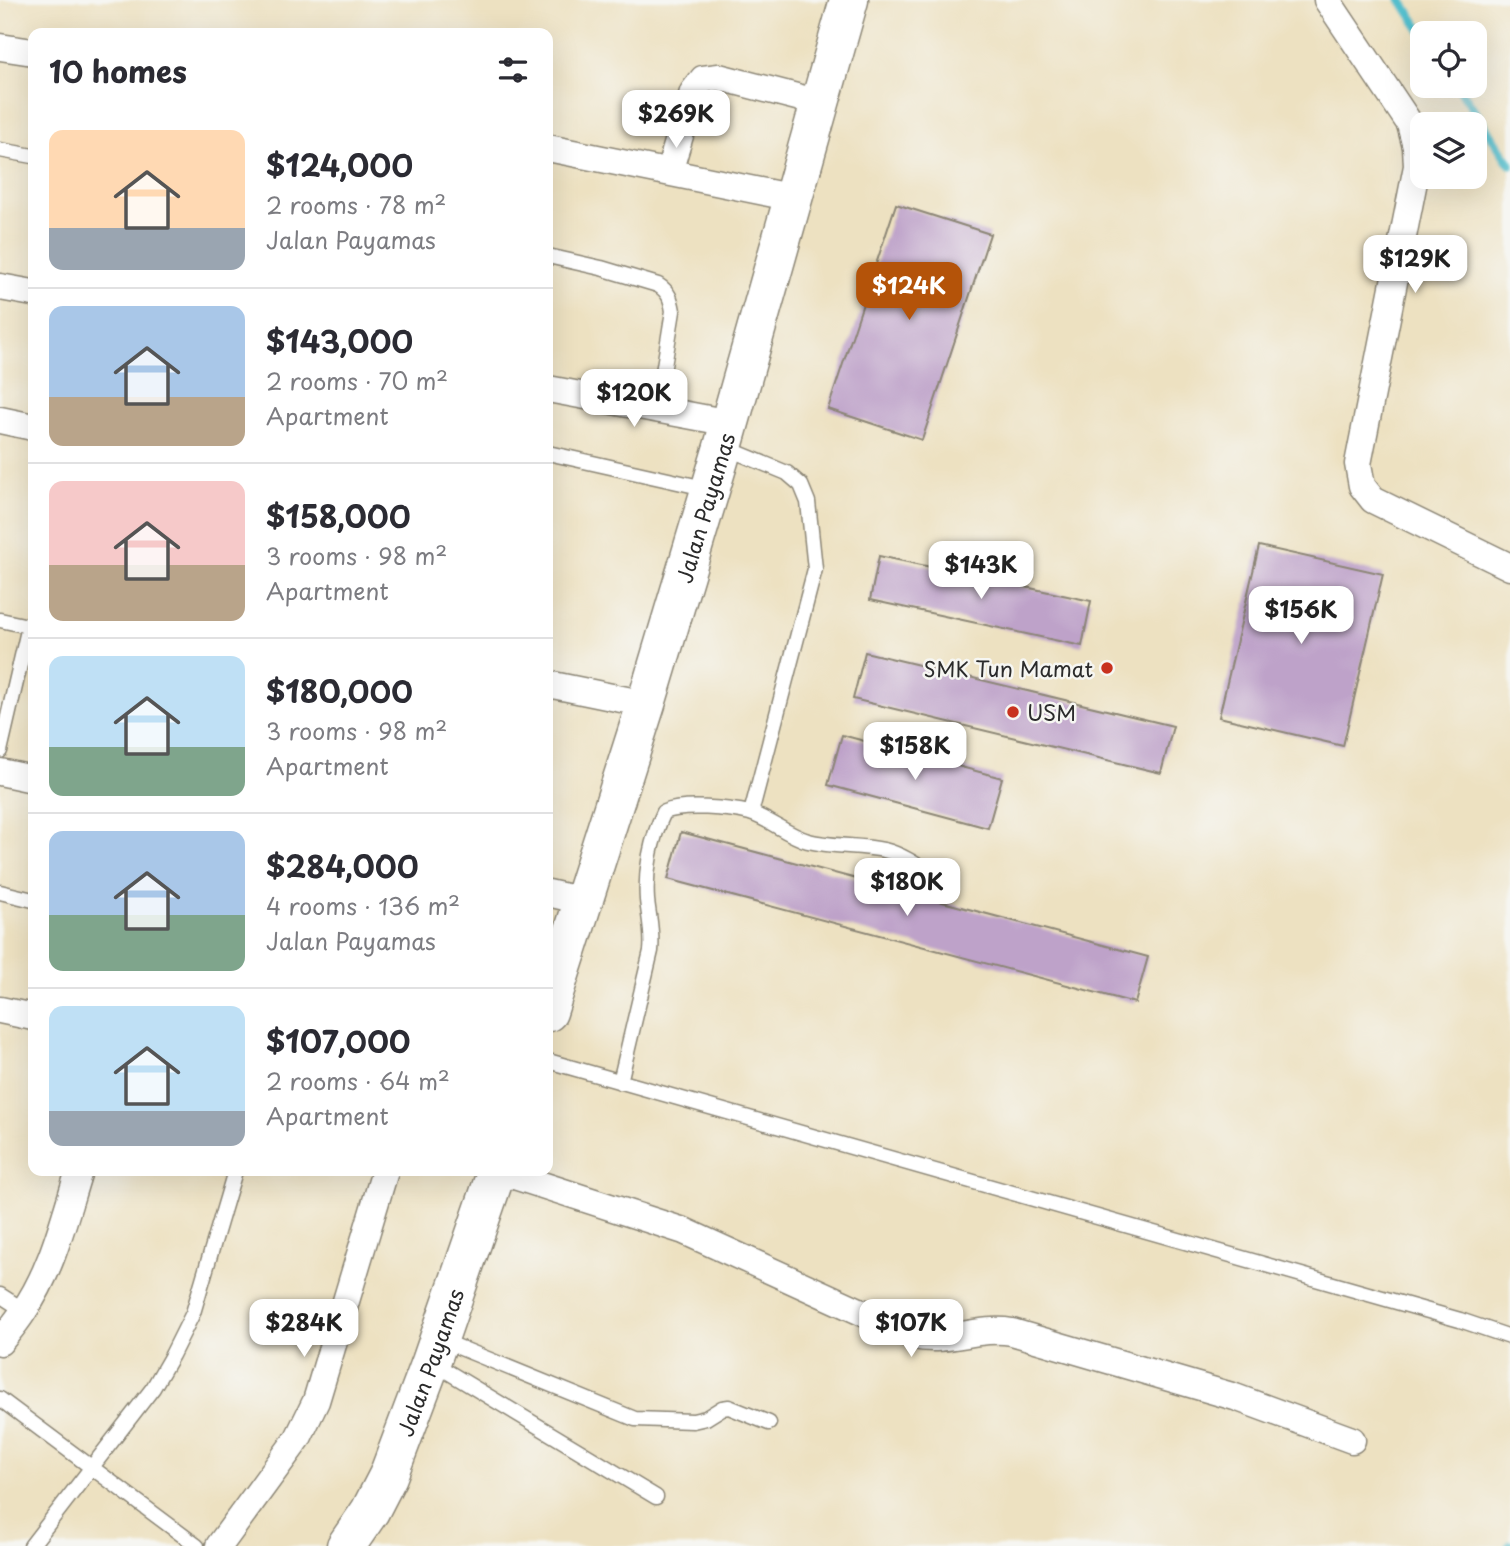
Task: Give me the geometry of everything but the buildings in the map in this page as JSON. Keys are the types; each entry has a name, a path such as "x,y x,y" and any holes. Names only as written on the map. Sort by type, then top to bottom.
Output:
{"highway":[{"name":"Jalan Payamas","path":"553,976 565,897 646,704 726,435 848,0"},
{"name":"Jalan Payamas","path":"346,1546 370,1511 388,1476 435,1350 487,1176"}],"street":[{"path":"1327,0 1410,124 1416,147 1417,166 1358,464 1362,486 1373,500 1510,568"},
{"path":"0,47 28,51"},
{"path":"669,173 693,93 703,79 719,77 820,103"},
{"path":"553,149 794,198"},
{"path":"0,287 28,292"},
{"path":"553,390 657,410 726,435"},
{"path":"0,421 28,427"},
{"path":"553,685 646,704"},
{"path":"0,772 28,778"},
{"path":"0,1010 28,1016"},
{"path":"0,1342 25,1311 55,1247 77,1176"},
{"path":"219,1546 299,1438 316,1401 384,1176"},
{"path":"495,1176 684,1231 914,1336 943,1339 996,1329 1012,1332 1234,1396 1352,1440"}],"lane":[{"path":"0,150 28,155"},
{"path":"553,258 601,268 658,285 666,290 673,312 657,410"},
{"path":"726,435 787,473 801,485 808,502 815,569 751,813"},
{"path":"553,454 710,489"},
{"path":"0,620 28,625"},
{"path":"0,751 28,638"},
{"path":"620,1082 651,951 646,881 658,824 664,812 674,808 693,807 751,813 790,835 811,842 897,854 937,878"},
{"path":"0,892 28,899"},
{"path":"553,1062 1446,1316 1510,1337"},
{"path":"31,1546 153,1388 193,1313 234,1176"},
{"path":"0,1295 25,1311"},
{"path":"435,1350 639,1420 700,1420 729,1407 769,1423"},
{"path":"435,1350 656,1497"},
{"path":"0,1399 197,1546"}],"waterway":[{"path":"1401,0 1415,21"},
{"path":"1466,98 1510,164"}],"place":[{"name":"SMK Tun Mamat","path":"1107,668"},
{"name":"USM","path":"1013,712"}]}
